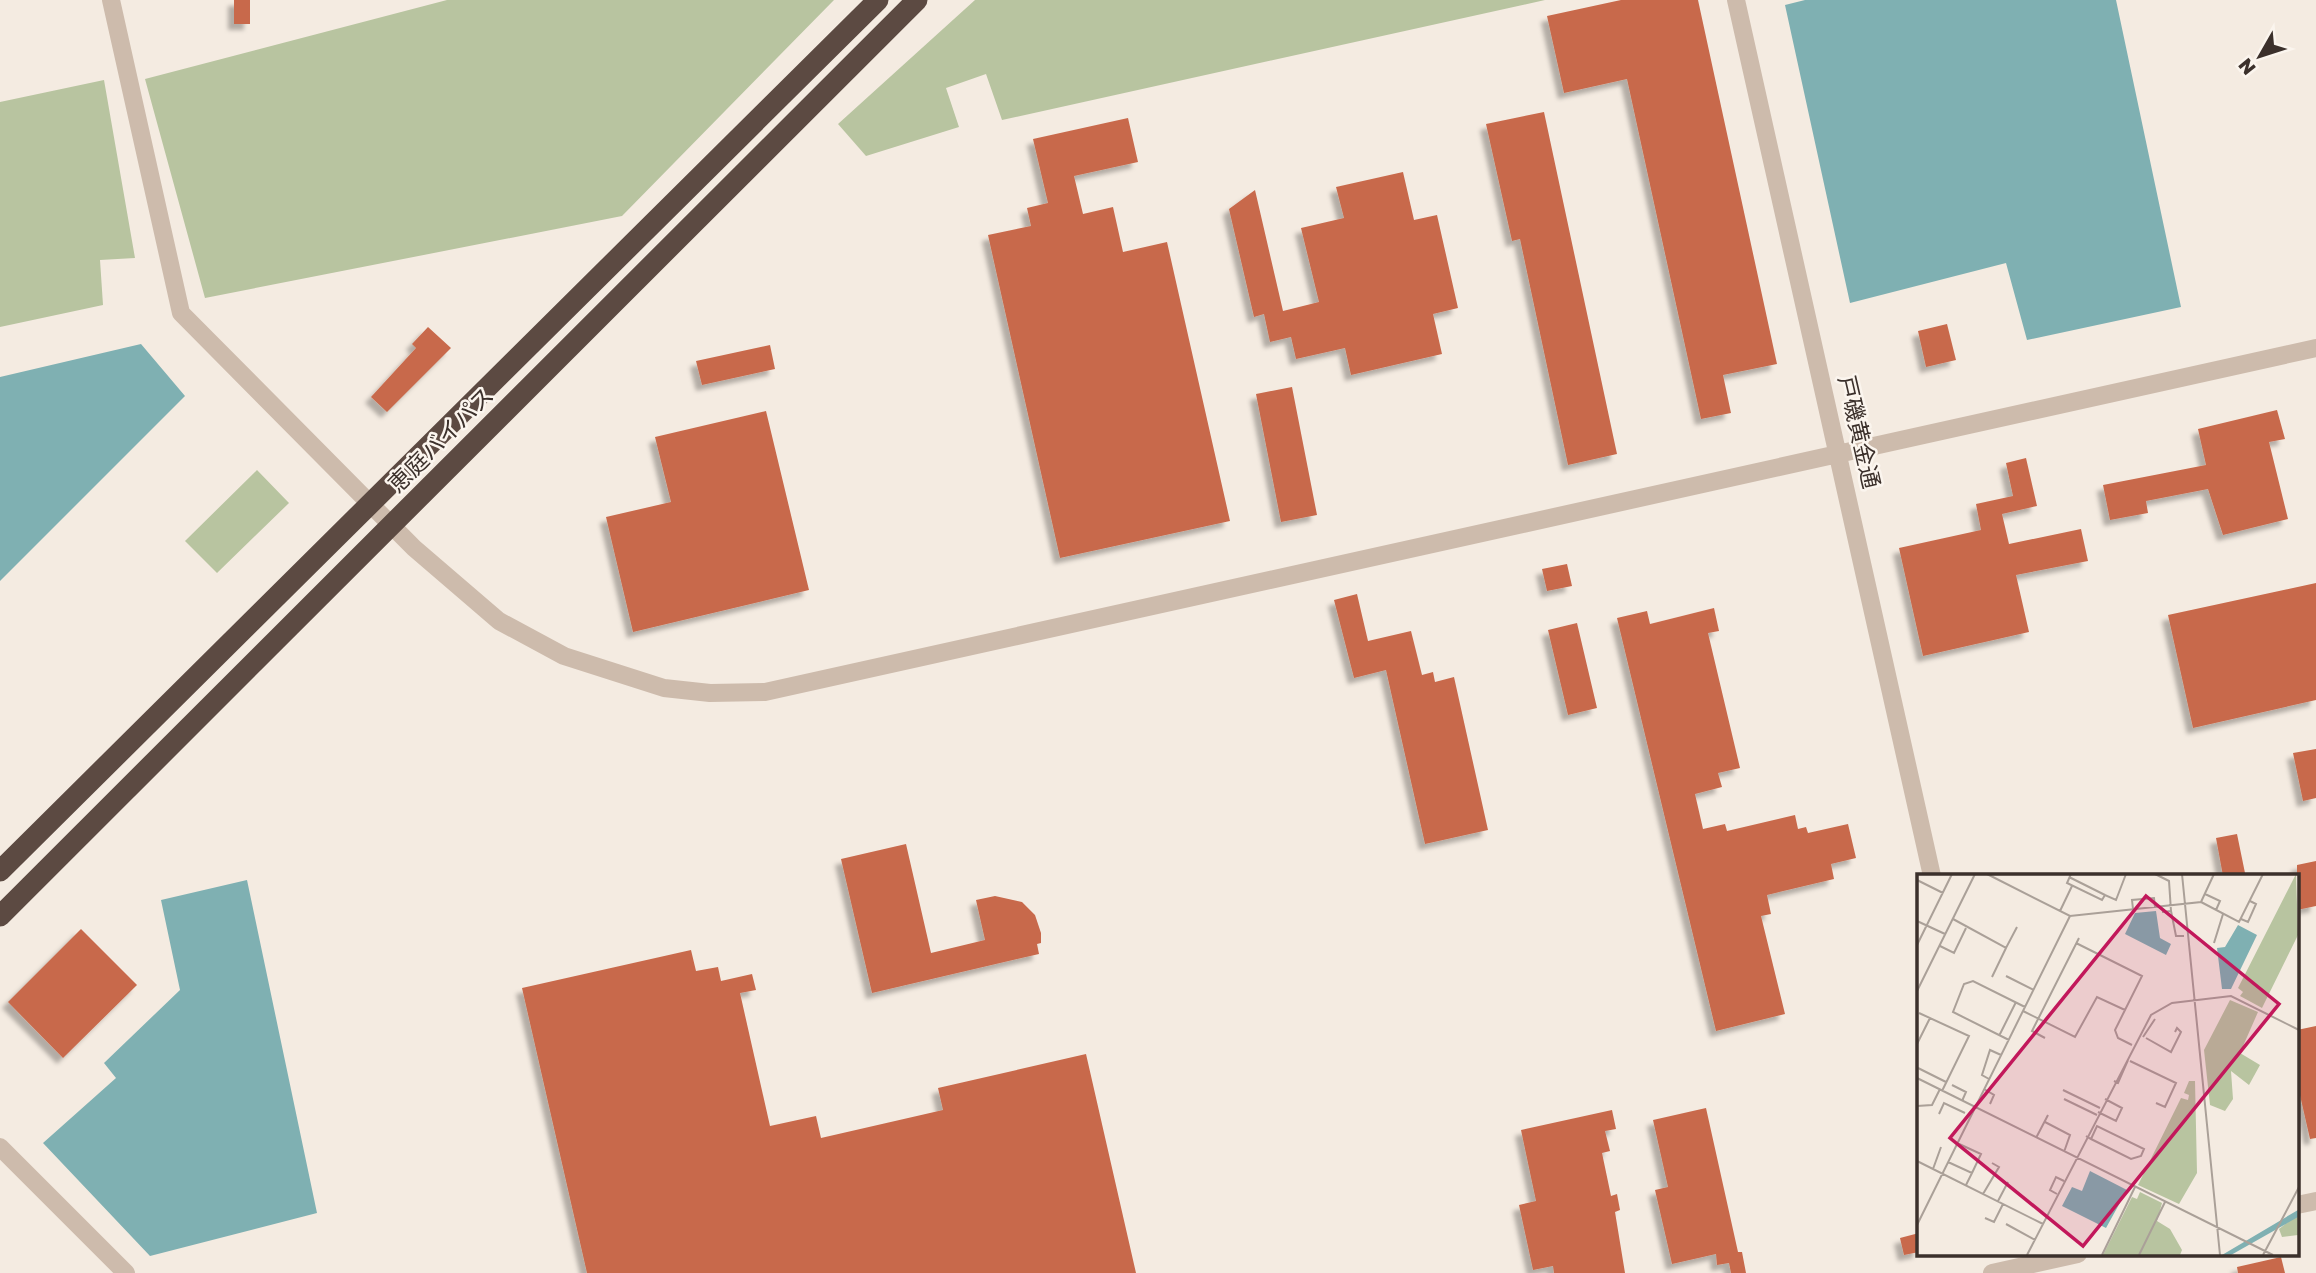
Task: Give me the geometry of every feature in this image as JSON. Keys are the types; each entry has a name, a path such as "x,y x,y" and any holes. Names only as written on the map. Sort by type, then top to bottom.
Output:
{"highway":[{"name":"恵庭バイパス","path":"0,871 878,0"},
{"name":"恵庭バイパス","path":"0,916 918,0"}],"street":[{"path":"111,0 181,313 392,526 499,621 564,656 664,688 710,693 765,692 2316,348"},
{"name":"戸磯黄金通","path":"1737,0 1933,874"},
{"path":"0,1147 126,1273"},
{"path":"2298,1205 2316,1201"},
{"path":"1992,1273 2016,1265 2067,1256"}],"green space":[{"path":"447,0 834,0 622,216 205,298 145,79"},
{"path":"975,0 1545,0 1002,120 986,74 946,88 959,127 866,156 838,124"},
{"path":"104,80 135,258 100,260 103,305 0,327 0,102"},
{"path":"257,470 289,503 217,573 185,541"}],"water":[{"path":"1805,0 2116,0 2181,307 2027,340 2006,263 1850,303 1785,5"},
{"path":"141,344 185,396 0,581 0,377"},
{"path":"247,880 317,1213 150,1256 43,1143 116,1078 104,1063 180,990 161,900"}],"building":[{"path":"234,0 250,0 250,24 234,24"},
{"path":"1621,0 1698,0 1777,364 1723,375 1731,413 1701,419 1627,79 1564,93 1547,16"},
{"path":"1544,112 1617,454 1568,465 1520,239 1512,241 1486,124"},
{"path":"1128,118 1138,162 1074,176 1083,214 1113,207 1123,252 1167,242 1230,521 1060,558 988,235 1031,226 1027,208 1048,203 1033,139"},
{"path":"1403,172 1414,220 1437,215 1458,308 1433,314 1442,354 1351,375 1345,348 1296,359 1291,337 1270,342 1264,314 1254,317 1229,209 1255,190 1283,311 1319,302 1301,228 1344,218 1336,187"},
{"path":"1947,324 1956,360 1926,367 1918,331"},
{"path":"428,327 451,348 387,412 371,397 416,348 412,344"},
{"path":"770,345 775,369 702,385 696,361"},
{"path":"1292,387 1317,515 1281,522 1256,394"},
{"path":"2277,410 2285,439 2269,442 2288,519 2223,535 2208,489 2146,501 2148,513 2110,520 2103,485 2206,465 2198,429"},
{"path":"766,411 809,590 633,632 606,517 671,502 655,437"},
{"path":"2026,458 2037,506 2002,514 2009,544 2081,529 2088,561 2016,575 2029,632 1923,656 1899,548 1981,530 1976,504 2013,496 2006,463"},
{"path":"1567,564 1572,586 1547,591 1542,569"},
{"path":"2316,583 2316,700 2193,728 2168,615"},
{"path":"1357,594 1368,641 1411,631 1422,675 1433,672 1435,682 1454,677 1488,830 1425,844 1386,670 1354,678 1334,600"},
{"path":"1714,608 1719,631 1708,633 1740,768 1718,773 1722,787 1695,794 1703,829 1725,824 1727,831 1795,815 1798,829 1806,827 1808,833 1848,824 1856,858 1831,864 1834,879 1767,895 1771,914 1761,916 1785,1014 1716,1031 1617,618 1647,611 1650,624"},
{"path":"1577,623 1597,708 1568,715 1548,630"},
{"path":"2316,749 2316,798 2303,801 2293,753"},
{"path":"2237,834 2245,873 2223,874 2216,838"},
{"path":"906,844 931,953 985,940 976,900 995,896 1022,902 1035,915 1041,933 1041,943 1037,944 1039,954 872,993 841,859"},
{"path":"2316,861 2316,906 2298,910 2297,865"},
{"path":"81,929 137,985 63,1058 8,1002"},
{"path":"691,950 696,971 718,967 721,981 752,974 756,990 740,993 770,1126 816,1116 821,1138 943,1110 938,1088 1086,1054 1136,1273 587,1273 522,988"},
{"path":"2316,1026 2316,1138 2310,1139 2298,1086 2298,1030"},
{"path":"1706,1108 1738,1252 1742,1252 1746,1273 1731,1273 1729,1263 1717,1265 1716,1254 1672,1264 1655,1190 1668,1187 1653,1120"},
{"path":"1612,1110 1616,1129 1605,1131 1610,1151 1602,1153 1611,1196 1617,1194 1620,1210 1615,1212 1625,1273 1554,1273 1553,1266 1533,1270 1519,1205 1536,1201 1521,1130"},
{"path":"1917,1234 1917,1252 1904,1255 1900,1238"},
{"path":"2281,1257 2285,1273 2238,1273 2237,1267"}]}
